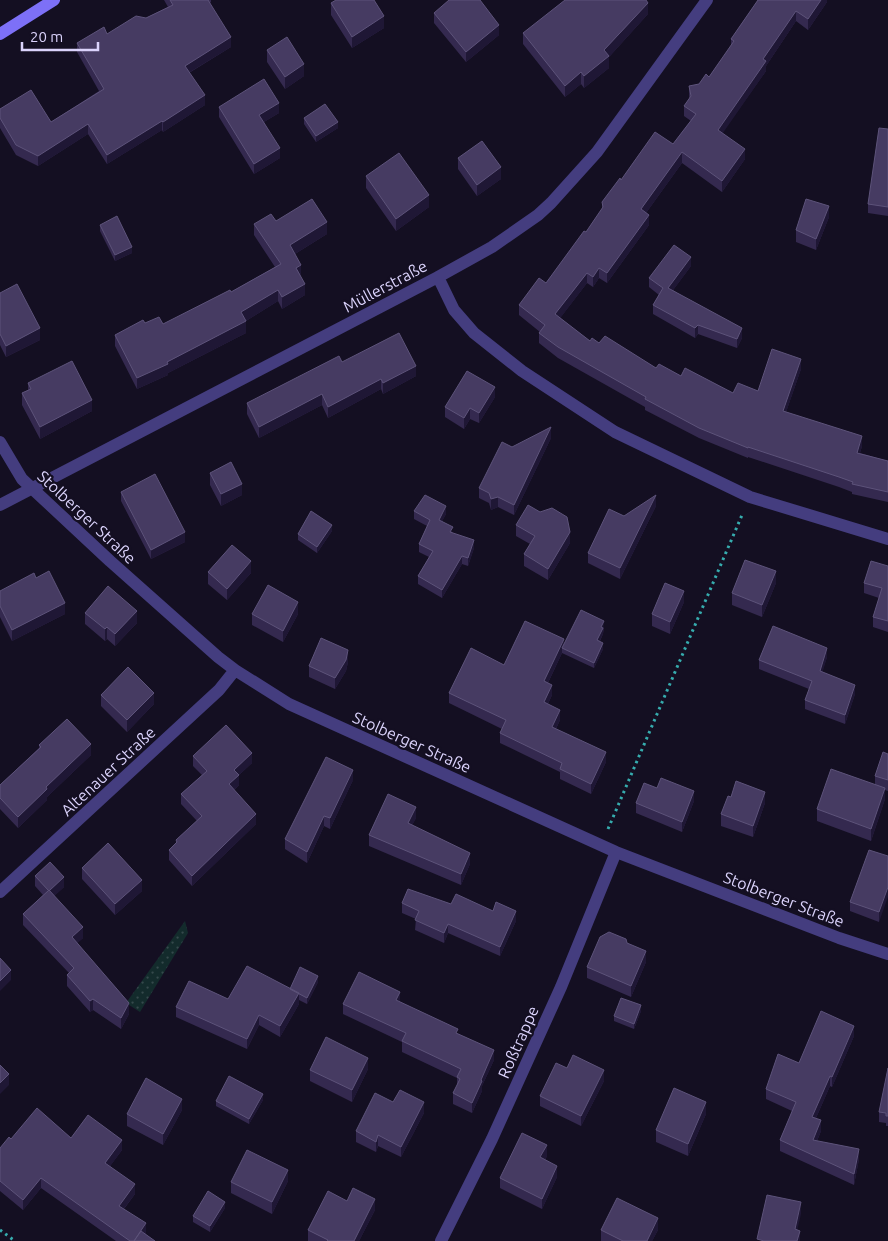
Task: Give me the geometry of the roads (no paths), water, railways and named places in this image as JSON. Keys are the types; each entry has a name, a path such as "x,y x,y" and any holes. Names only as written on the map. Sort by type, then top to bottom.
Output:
{"street":[{"path":"0,34 54,0"},
{"name":"Müllerstraße","path":"0,505 438,277 492,247 538,215 597,152 707,0"},
{"path":"438,277 454,310 474,333 522,372 615,432 750,497 888,540"},
{"name":"Stolberger Straße","path":"0,442 22,479 110,561 235,670 289,704 616,852 839,938 888,954"},
{"name":"Altenauer Straße","path":"0,892 219,690 235,670"},
{"name":"Roßtrappe","path":"441,1241 492,1139 560,987 616,852"}]}
